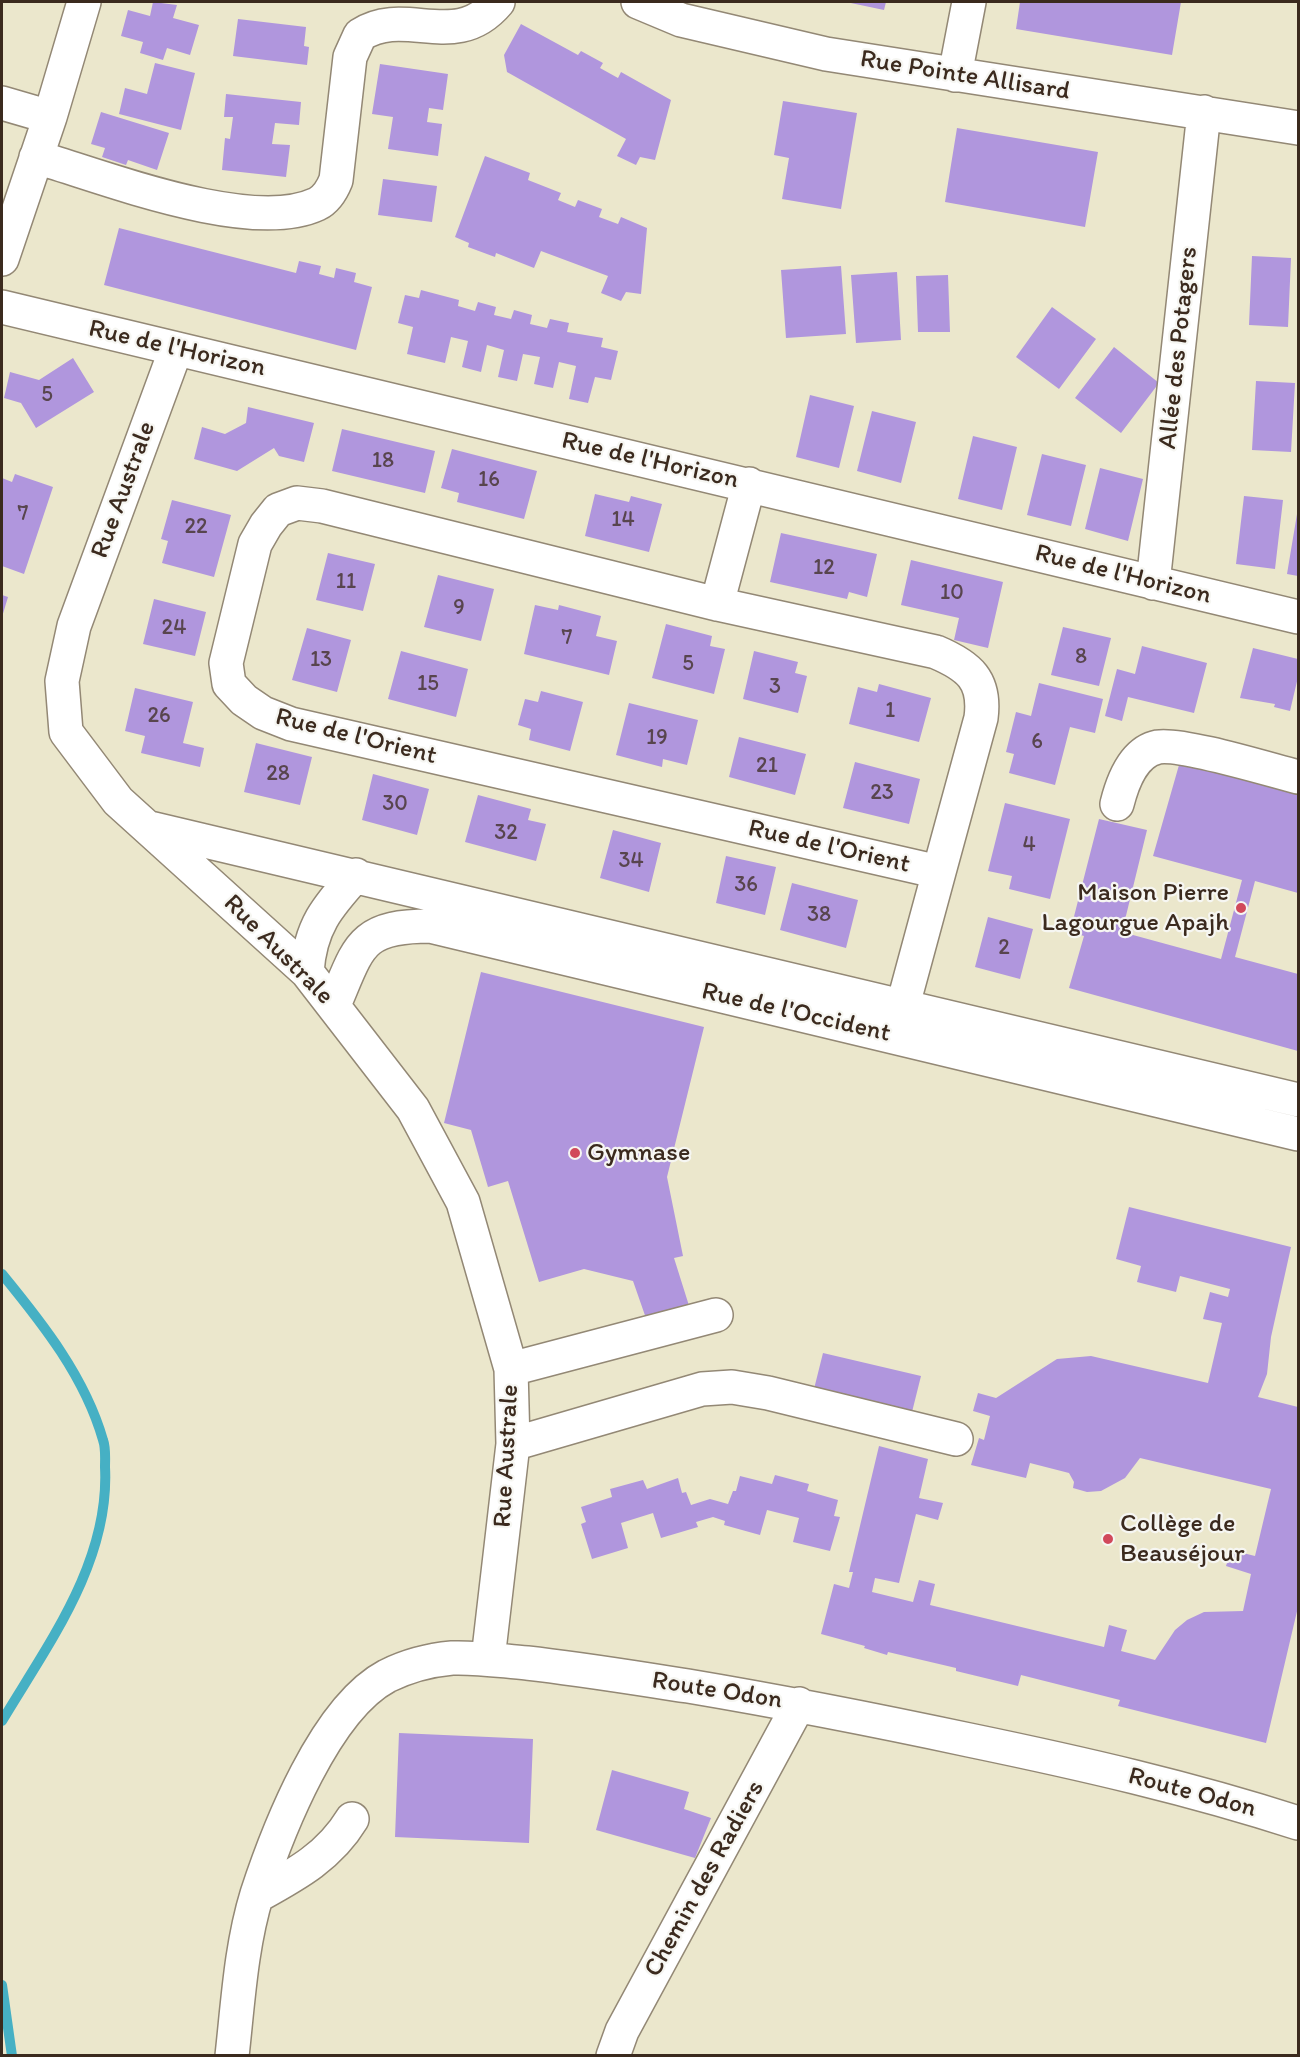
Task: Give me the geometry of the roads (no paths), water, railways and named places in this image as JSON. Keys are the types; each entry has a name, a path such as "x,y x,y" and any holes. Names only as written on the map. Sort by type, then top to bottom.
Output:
{"street":[{"path":"2,259 50,117 84,2"},
{"path":"36,158 204,207 252,214 317,204 330,194 336,180 350,57 360,35 380,25 458,28 477,21 498,2"},
{"name":"Rue Pointe Allisard","path":"638,2 681,20 826,54 1299,128"},
{"path":"955,75 969,2"},
{"path":"2,103 50,117"},
{"name":"Allée des Potagers","path":"1154,584 1204,112"},
{"name":"Rue de l'Horizon","path":"2,307 1299,617"},
{"name":"Rue Australe","path":"176,349 74,626 62,681 66,732 118,801 306,972 334,1005 413,1109 463,1202 511,1369 513,1444 488,1659"},
{"path":"717,604 749,484"},
{"name":"Rue de l'Orient","path":"903,1005 981,718 984,698 974,677 958,662 936,652 717,604 322,506 297,503 278,510 255,544 226,663 229,684 244,700 263,713 291,724 939,872"},
{"path":"1117,804 1124,778 1138,760 1157,747 1185,750 1299,777"},
{"name":"Rue de l'Occident","path":"148,827 1299,1100"},
{"path":"306,972 308,947 317,924 356,875"},
{"name":"Rue de l'Occident","path":"334,1005 358,948 374,934 401,926 430,926 1299,1134"},
{"path":"511,1369 716,1315"},
{"path":"513,1444 702,1389 732,1387 956,1439"},
{"name":"Route Odon","path":"232,2055 239,1983 257,1896 294,1800 317,1755 337,1724 371,1686 386,1676 427,1662 453,1658 488,1659 640,1679 799,1704 1057,1759 1219,1797 1299,1822"},
{"name":"Chemin des Radiers","path":"613,2055 622,2031 799,1704"},
{"path":"257,1896 308,1868 339,1841 352,1819"}],"waterway":[{"path":"2,1274 33,1312 74,1373 95,1417 104,1443 105,1457 104,1502 87,1569 56,1632 2,1721"},
{"path":"2,1985 12,2056"}],"place":[{"name":"Maison Pierre Lagourgue Apajh","path":"1241,908"},
{"name":"Gymnase","path":"575,1153"},
{"name":"Collège de Beauséjour","path":"1108,1539"}]}
